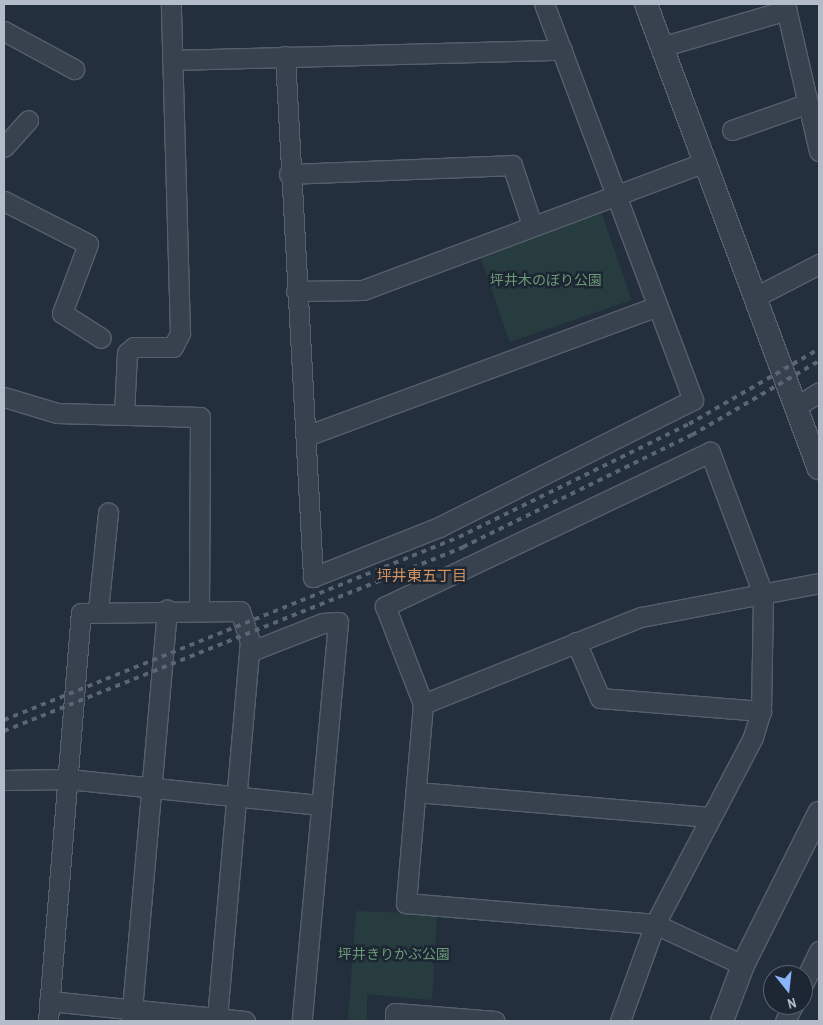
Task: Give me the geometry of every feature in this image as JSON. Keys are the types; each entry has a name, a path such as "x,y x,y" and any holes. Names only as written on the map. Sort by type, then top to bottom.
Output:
{"street":[{"path":"124,414 127,353 134,347 173,347 180,334 171,4"},
{"path":"285,56 289,174 313,577 440,527 693,400 654,307 617,194 544,4"},
{"path":"646,4 757,296 819,468"},
{"path":"661,47 786,7 806,104 819,151"},
{"path":"4,30 74,69"},
{"path":"172,60 562,50"},
{"path":"732,130 806,104"},
{"path":"4,147 28,120"},
{"path":"296,291 363,290 532,225 705,162"},
{"path":"289,174 512,165 532,225"},
{"path":"4,201 88,244 62,313 100,338"},
{"path":"757,296 819,264"},
{"path":"306,436 654,307"},
{"path":"797,406 819,392"},
{"path":"4,397 57,413 200,417 199,610"},
{"path":"620,1021 655,924 753,737 761,711 763,594 710,452 385,606 423,704 417,792 406,903 655,924 743,964"},
{"path":"98,610 108,514"},
{"path":"423,704 641,617 819,583"},
{"path":"48,1021 81,614 98,610 240,611 249,652 217,1020"},
{"path":"132,1015 167,610"},
{"path":"249,652 322,623 338,622 302,1021"},
{"path":"576,642 600,698 761,711"},
{"path":"4,780 68,779 321,805"},
{"path":"417,792 710,817"},
{"path":"722,1021 743,964 819,813"},
{"path":"812,965 819,951"},
{"path":"50,1000 132,1015 245,1021"},
{"path":"395,1021 395,1013 495,1021"}],"green space":[{"name":"坪井木のぼり公園","path":"601,211 632,300 510,342 479,253"},
{"name":"坪井きりかぶ公園","path":"356,911 437,914 432,1000 367,994 367,1021 348,1021"}],"railway":[{"path":"4,720 459,537 689,424 819,349"},
{"path":"4,731 463,547 692,435 819,361"}],"district":[{"name":"坪井東五丁目","path":"422,576"}]}
